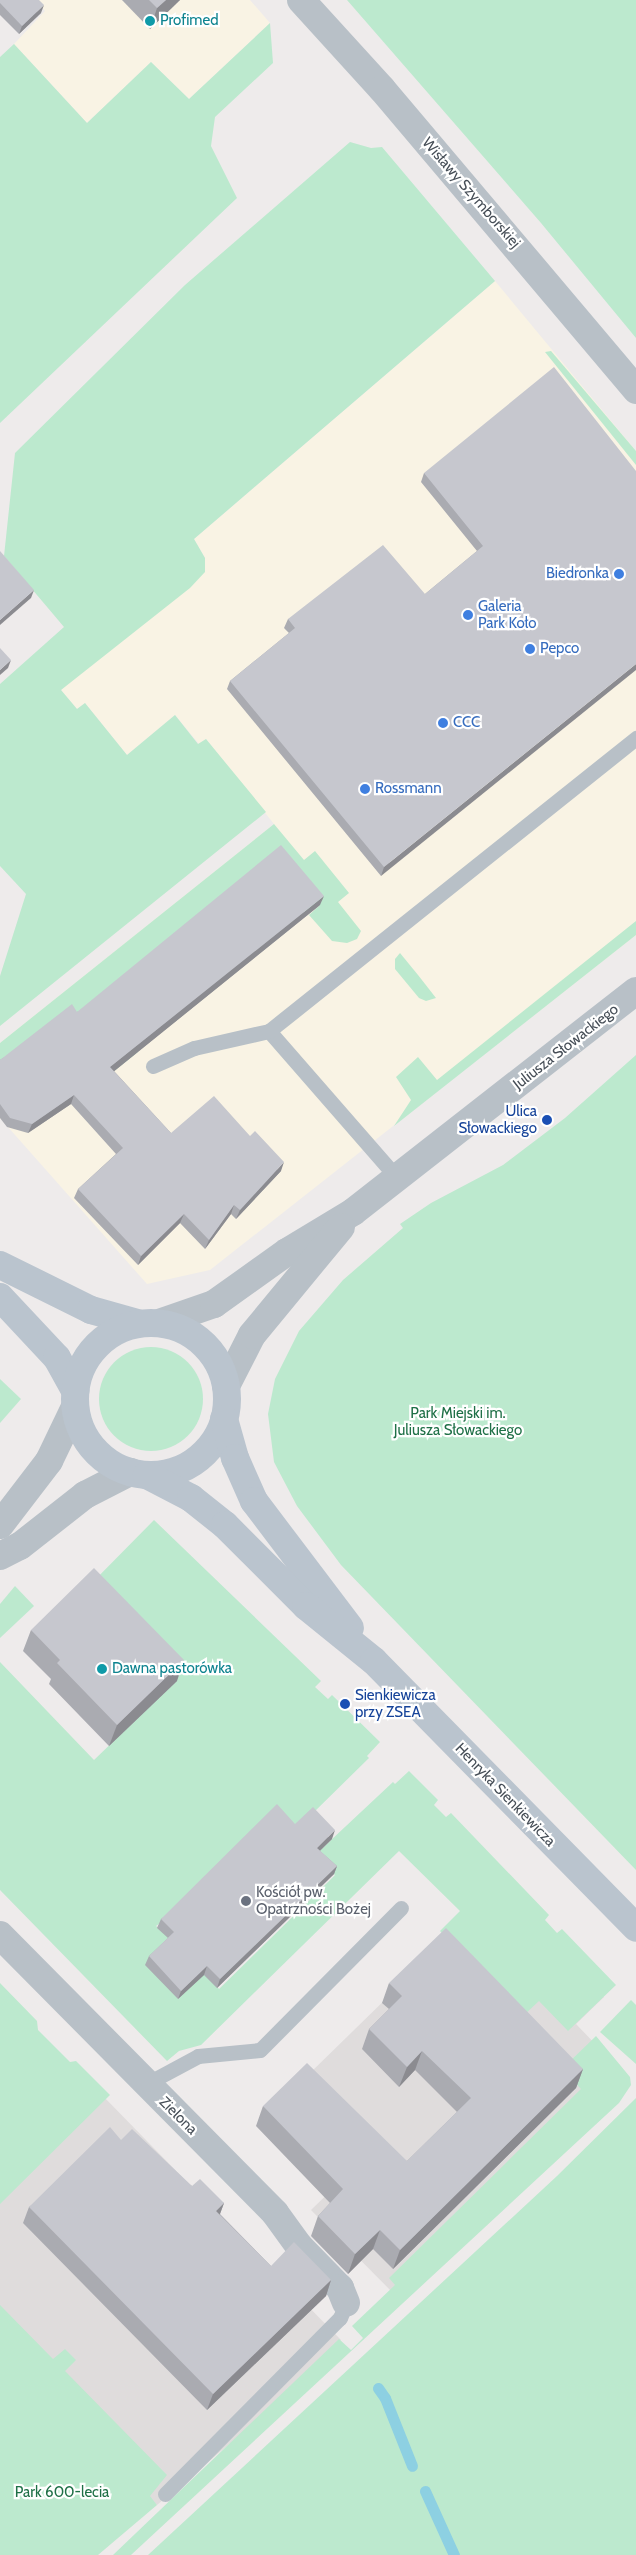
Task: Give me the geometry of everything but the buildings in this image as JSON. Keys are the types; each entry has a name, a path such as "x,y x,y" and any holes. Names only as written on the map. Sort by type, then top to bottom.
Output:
{"street":[{"name":"Wisławy Szymborskiej","path":"301,0 388,96 636,390"},
{"name":"Juliusza Słowackiego","path":"148,1323 214,1304 287,1252 353,1212 398,1179 636,991"},
{"name":"Juliusza Słowackiego","path":"226,1386 252,1335 353,1212"},
{"path":"0,1265 91,1310 183,1329 203,1343 218,1363 226,1386 224,1419 213,1442 196,1460 173,1472 138,1474 70,1504 20,1546 0,1556"},
{"path":"0,1297 57,1358 75,1399 87,1440 113,1465 138,1474"},
{"path":"0,1525 49,1461 75,1399 89,1354 102,1340 148,1323"},
{"name":"Henryka Sienkiewicza","path":"224,1419 235,1458 254,1501 374,1661"},
{"name":"Henryka Sienkiewicza","path":"138,1474 191,1498 225,1525 306,1606 374,1661 636,1928"},
{"name":"Zielona","path":"0,1935 275,2213 300,2246 340,2288 346,2303"}],"lane":[{"path":"153,1066 194,1048 269,1030 636,738"},
{"path":"269,1030 398,1179"},
{"path":"146,2084 198,2056 260,2050 401,1908"},
{"path":"165,2494 340,2318 346,2303"}],"shaded area":[{"path":"35,0 250,0 270,23 189,99 151,62 87,123 14,44 45,11"},
{"path":"495,281 636,451 636,935 210,1270 147,1284 0,1118 0,1043 274,824 206,739 199,744 175,715 127,755 85,703 77,709 61,690 205,558 194,539"},
{"path":"438,1948 604,1997 576,2024 627,2077 392,2292 311,2210 379,2144 309,2074"},
{"path":"103,2096 341,2340 252,2425 157,2505 0,2332 0,2197"}],"green space":[{"path":"347,0 636,0 636,338 541,223"},
{"path":"270,23 273,63 215,117 211,146 237,198 0,423 0,57 14,44 87,123 151,62 189,99"},
{"path":"350,142 371,148 382,147 495,281 194,539 205,558 205,572 190,588 61,690 77,709 85,703 127,755 175,715 198,744 206,739 266,812 0,1026 0,976 26,894 0,866 0,684 64,627 4,556 15,453 185,285"},
{"path":"551,351 636,451 636,465 545,352"},
{"path":"274,824 304,860 315,851 349,893 338,902 361,931 357,939 347,943 332,941 309,915 320,905 99,1001 138,1052 113,1072 0,1066 0,1043"},
{"path":"636,921 636,935 394,1126 411,1100 396,1077 418,1057 437,1080"},
{"path":"400,953 436,998 426,1001 419,998 395,969 395,959"},
{"name":"Park Miejski im. Juliusza Słowackiego","path":"636,1055 636,1870 341,1565 297,1506 274,1462 268,1414 275,1379 299,1331 343,1280 403,1228 400,1224 431,1203 503,1165 565,1118"},
{"path":"151,1347 171,1351 188,1362 199,1379 203,1399 199,1419 188,1436 171,1447 151,1451 131,1447 114,1436 103,1419 99,1399 103,1379 114,1362 131,1351"},
{"path":"0,1379 21,1399 0,1423"},
{"path":"154,1520 321,1681 315,1687 328,1699 332,1695 380,1742 367,1756 369,1758 310,1816 156,1926 173,1939 178,1999 205,1973 219,1989 328,1882 335,1875 314,1856 393,1782 395,1784 409,1771 438,1800 434,1805 446,1817 451,1813 549,1915 545,1920 557,1933 562,1929 616,1985 568,2031 539,2001 523,2016 440,1931 460,1911 399,1851 201,2045 179,2051 167,2061 0,1890 0,1662 94,1760 176,1681 86,1589"},
{"path":"15,1586 34,1606 0,1638 0,1604"},
{"path":"0,1983 37,2021 38,2030 70,2062 76,2061 110,2095 0,2204"},
{"path":"631,2000 636,2005 636,2064 600,2032"},
{"path":"596,2036 630,2077 631,2085 619,2103 131,2555 113,2555 339,2339 351,2350 363,2338 352,2326 395,2285 389,2278 581,2089 562,2069"},
{"path":"636,2098 636,2555 148,2555 557,2176"},
{"name":"Park 600-lecia","path":"0,2305 53,2359 65,2349 76,2360 65,2371 167,2475 150,2496 157,2505 98,2555 0,2555"}],"waterway":[{"path":"378,2388 385,2398 412,2466"},
{"path":"425,2491 454,2555"}],"place":[{"name":"Profimed","path":"150,21"},
{"name":"Biedronka","path":"619,574"},
{"name":"Galeria Park Koło","path":"468,615"},
{"name":"Pepco","path":"530,649"},
{"name":"CCC","path":"443,723"},
{"name":"Rossmann","path":"365,789"},
{"name":"Ulica Słowackiego","path":"547,1120"},
{"name":"Dawna pastorówka","path":"102,1669"},
{"name":"Sienkiewicza przy ZSEA","path":"345,1704"},
{"name":"Kościół pw. Opatrzności Bożej","path":"246,1901"}]}
